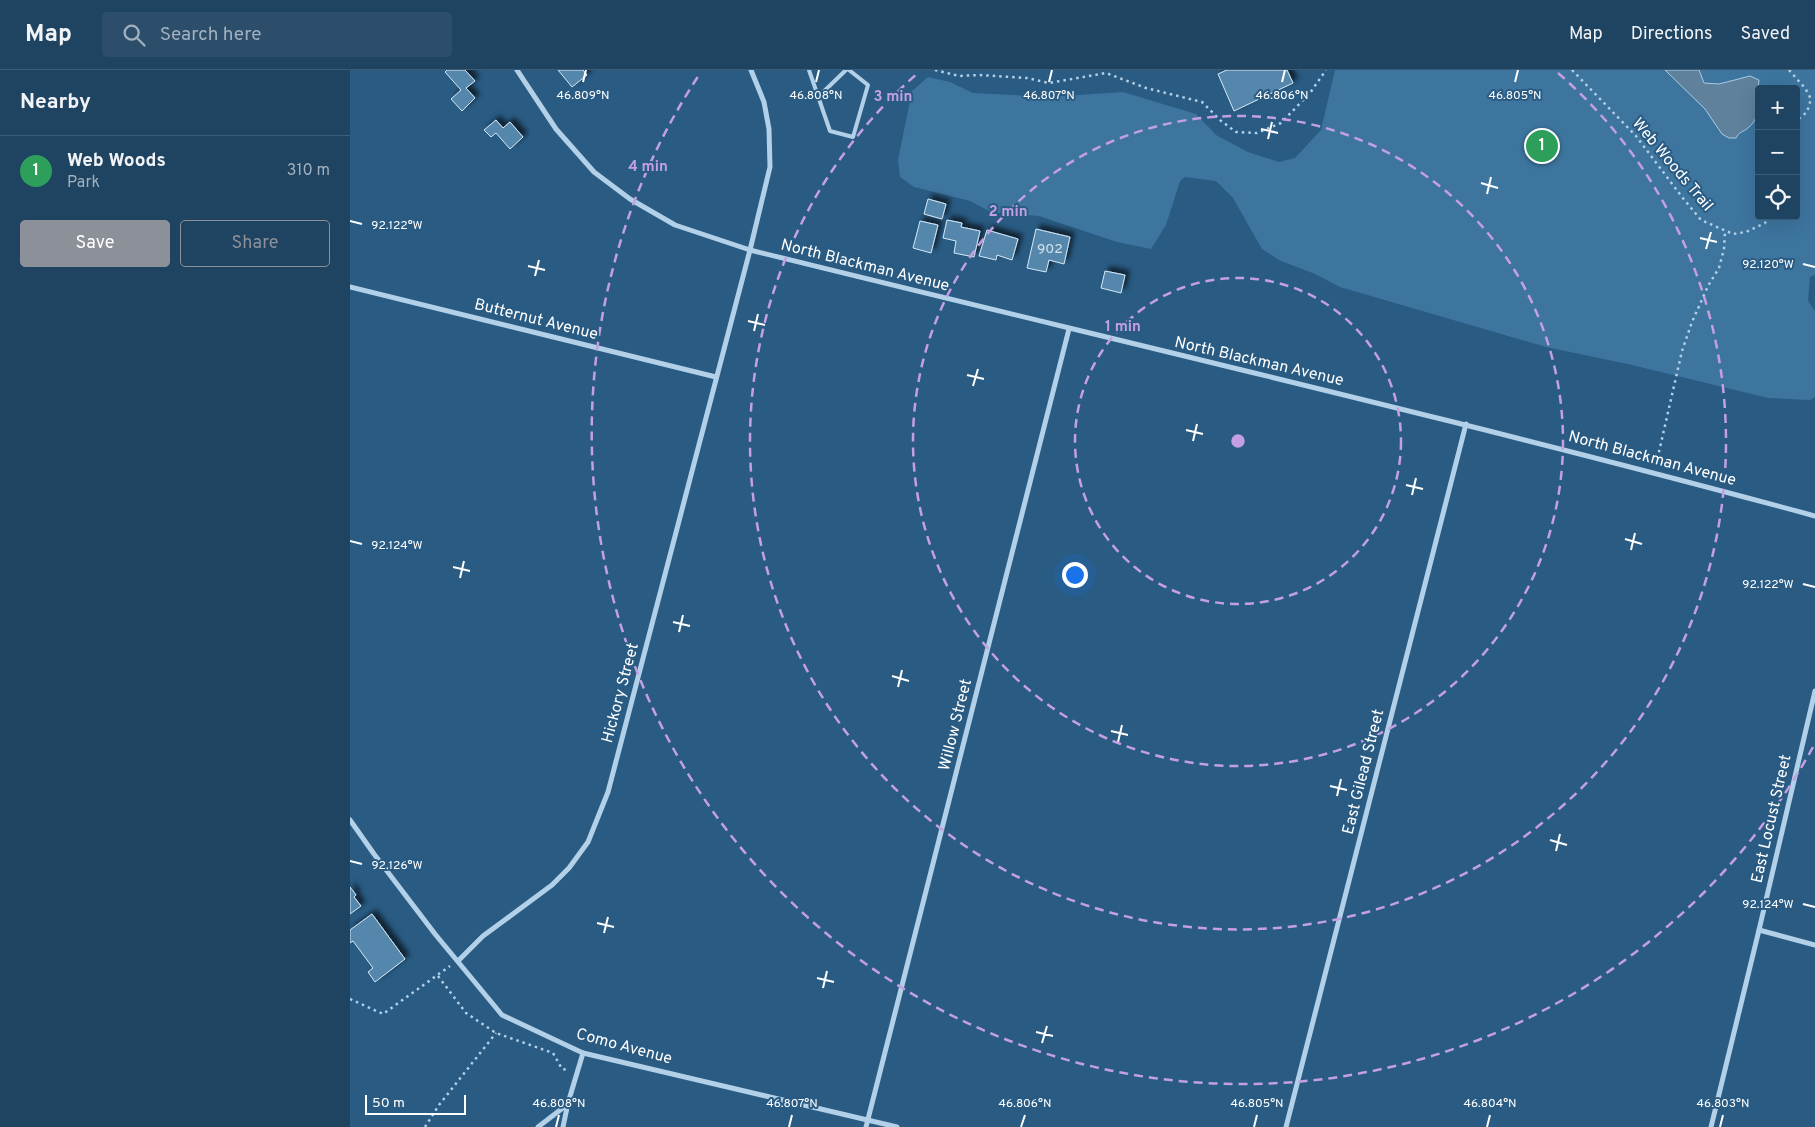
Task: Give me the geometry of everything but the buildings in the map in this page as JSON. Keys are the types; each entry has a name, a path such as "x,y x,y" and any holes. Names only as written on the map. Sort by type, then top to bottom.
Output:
{"street":[{"name":"North Blackman Avenue","path":"517,70 556,130 594,172 630,199 674,225 750,250 1466,424 1655,472 1815,516"},
{"path":"750,250 770,167 769,129 766,111 751,70"},
{"name":"Hickory Street","path":"458,961 482,936 552,885 569,868 588,842 596,824 608,792 750,250"},
{"name":"Butternut Avenue","path":"350,287 716,377"},
{"name":"Willow Street","path":"866,1127 1069,329"},
{"name":"East Gilead Street","path":"1286,1127 1466,424"},
{"name":"East Locust Street","path":"1711,1127 1815,691"},
{"name":"Como Avenue","path":"350,820 374,854 502,1015 584,1053 897,1127"},
{"path":"1759,930 1815,945"},
{"path":"563,1127 584,1053"},
{"path":"538,1127 568,1104"}],"lane":[{"path":"809,70 818,97 830,130 853,137 868,84 848,70 818,97"}],"path":[{"path":"935,70 959,76 979,75 1028,78 1049,83 1106,73 1146,88 1202,102 1220,120 1236,132 1257,133 1281,122 1310,93 1326,70"},
{"name":"Web Woods Trail","path":"1572,70 1636,136 1701,220 1734,234 1746,232 1765,223 1767,220"},
{"path":"1789,70 1806,88 1813,99 1807,112 1800,118"},
{"path":"1655,472 1682,351 1708,286 1719,268 1724,249 1725,231"},
{"path":"350,999 383,1014 458,961"},
{"path":"438,976 466,1013 496,1033 553,1053 562,1069 578,1071"},
{"path":"425,1127 439,1105 496,1033"}],"shaded area":[{"path":"1335,70 1815,70 1815,275 1810,277 1808,301 1815,311 1815,397 1810,400 1768,398 1632,365 1546,347 1340,287 1315,274 1281,261 1262,249 1233,198 1216,181 1185,177 1180,181 1166,225 1151,249 1117,242 1039,216 991,212 970,201 914,187 900,177 898,160 912,91 928,77 950,82 973,93 1049,97 1123,92 1196,114 1216,135 1248,152 1279,162 1295,158 1321,130"},
{"path":"1665,70 1699,70 1704,83 1719,84 1750,76 1759,80 1758,85 1755,85 1755,119 1736,138 1729,138 1722,134 1705,109"}],"place":[{"name":"Web Woods","path":"1542,146"}]}
